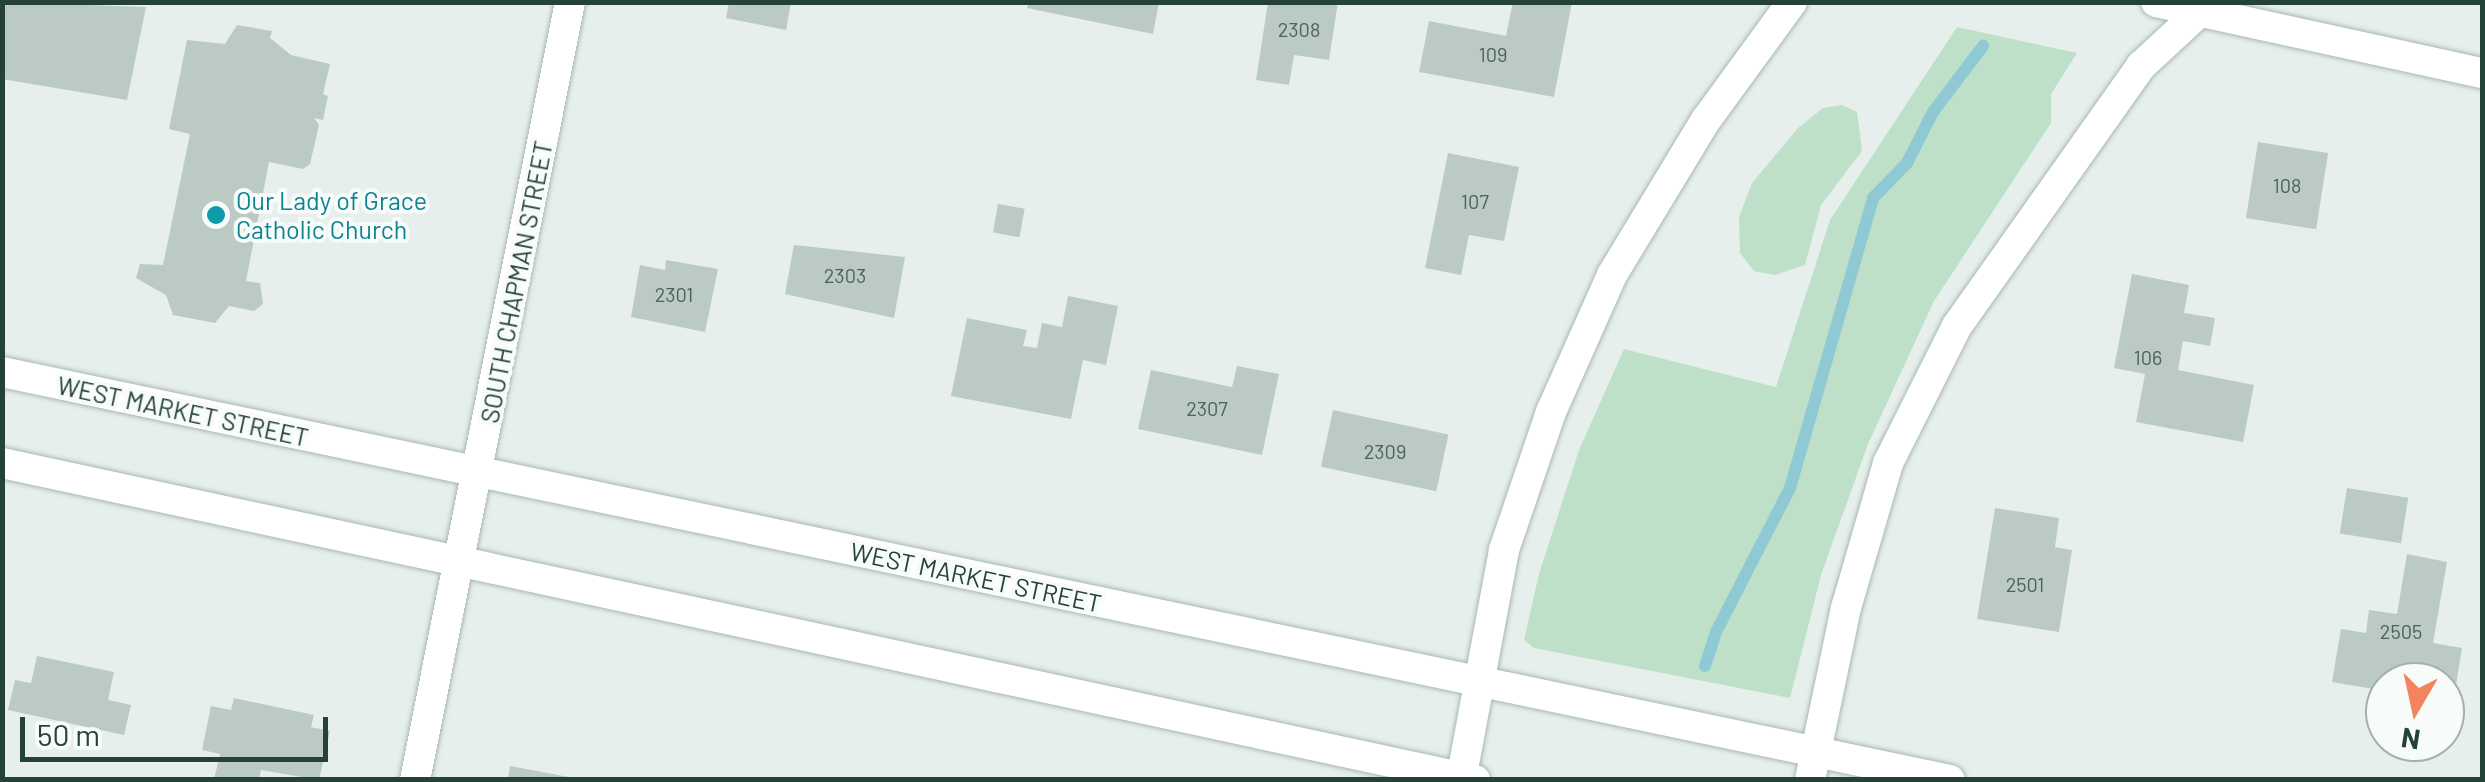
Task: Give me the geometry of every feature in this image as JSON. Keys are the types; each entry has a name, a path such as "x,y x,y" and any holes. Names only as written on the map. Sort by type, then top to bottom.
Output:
{"main road":[{"name":"SOUTH CHAPMAN STREET","path":"415,780 570,2"},
{"path":"2,463 1466,779 1504,550 1552,412 1612,275 1706,120 1792,2"},
{"path":"2156,2 2207,7 2482,73"},
{"path":"1813,766 1846,608 1888,463 1957,326 2141,66 2207,7"},
{"name":"WEST MARKET STREET","path":"2,372 1482,681 1813,766 1950,780"}],"green space":[{"path":"1957,27 2077,53 2051,94 2051,123 1934,301 1868,444 1821,575 1790,698 1534,648 1524,640 1539,574 1579,450 1624,349 1776,387 1830,220"},
{"path":"1842,105 1857,112 1862,151 1821,205 1805,265 1775,275 1754,271 1740,253 1739,217 1752,183 1798,128 1823,108"}],"building":[{"path":"2,2 146,7 127,100 2,79"},
{"path":"729,2 791,2 786,30 726,18"},
{"path":"1028,2 1159,2 1153,34 1027,8"},
{"path":"1268,2 1338,2 1329,60 1294,55 1289,85 1256,80"},
{"path":"1513,2 1572,2 1554,97 1419,72 1429,21 1506,36"},
{"name":"Our Lady of Grace Catholic Church","path":"237,25 272,31 270,38 291,55 330,64 323,94 328,96 323,120 314,118 319,125 310,164 303,169 269,162 246,281 260,283 263,304 254,311 229,306 215,323 173,315 166,295 136,278 140,264 163,265 190,134 169,129 187,40 225,44"},
{"path":"2258,142 2328,153 2316,229 2246,218"},
{"path":"1448,153 1519,167 1504,241 1469,235 1461,275 1425,268"},
{"path":"998,204 1025,209 1020,237 993,233"},
{"path":"794,245 905,257 894,318 785,294"},
{"path":"666,260 718,269 705,332 631,317 640,265 665,270"},
{"path":"2132,274 2189,285 2184,313 2215,318 2210,346 2183,341 2178,370 2254,385 2243,442 2136,422 2145,374 2114,368"},
{"path":"1068,296 1118,306 1106,365 1083,360 1071,419 951,396 967,318 1027,330 1023,346 1037,348 1042,323 1062,327"},
{"path":"1237,366 1279,374 1262,455 1138,429 1151,370 1232,387"},
{"path":"1333,410 1448,435 1436,491 1321,467"},
{"path":"2347,488 2408,498 2401,543 2340,533"},
{"path":"1995,508 2059,518 2055,547 2072,550 2059,632 1977,619"},
{"path":"2407,554 2447,562 2433,643 2462,648 2460,662 2365,662 2365,688 2332,682 2341,629 2366,633 2369,610 2397,614"},
{"path":"37,656 114,672 108,700 131,705 124,735 8,710 15,680 31,683"},
{"path":"234,698 314,715 311,727 330,731 319,780 261,770 259,780 214,780 220,754 202,750 211,706 231,710"},
{"path":"510,766 574,778 508,780"}],"waterway":[{"path":"1705,666 1716,632 1790,488 1873,198 1907,163 1933,112 1983,46"}],"place":[{"name":"Our Lady of Grace Catholic Church","path":"216,215"}]}
